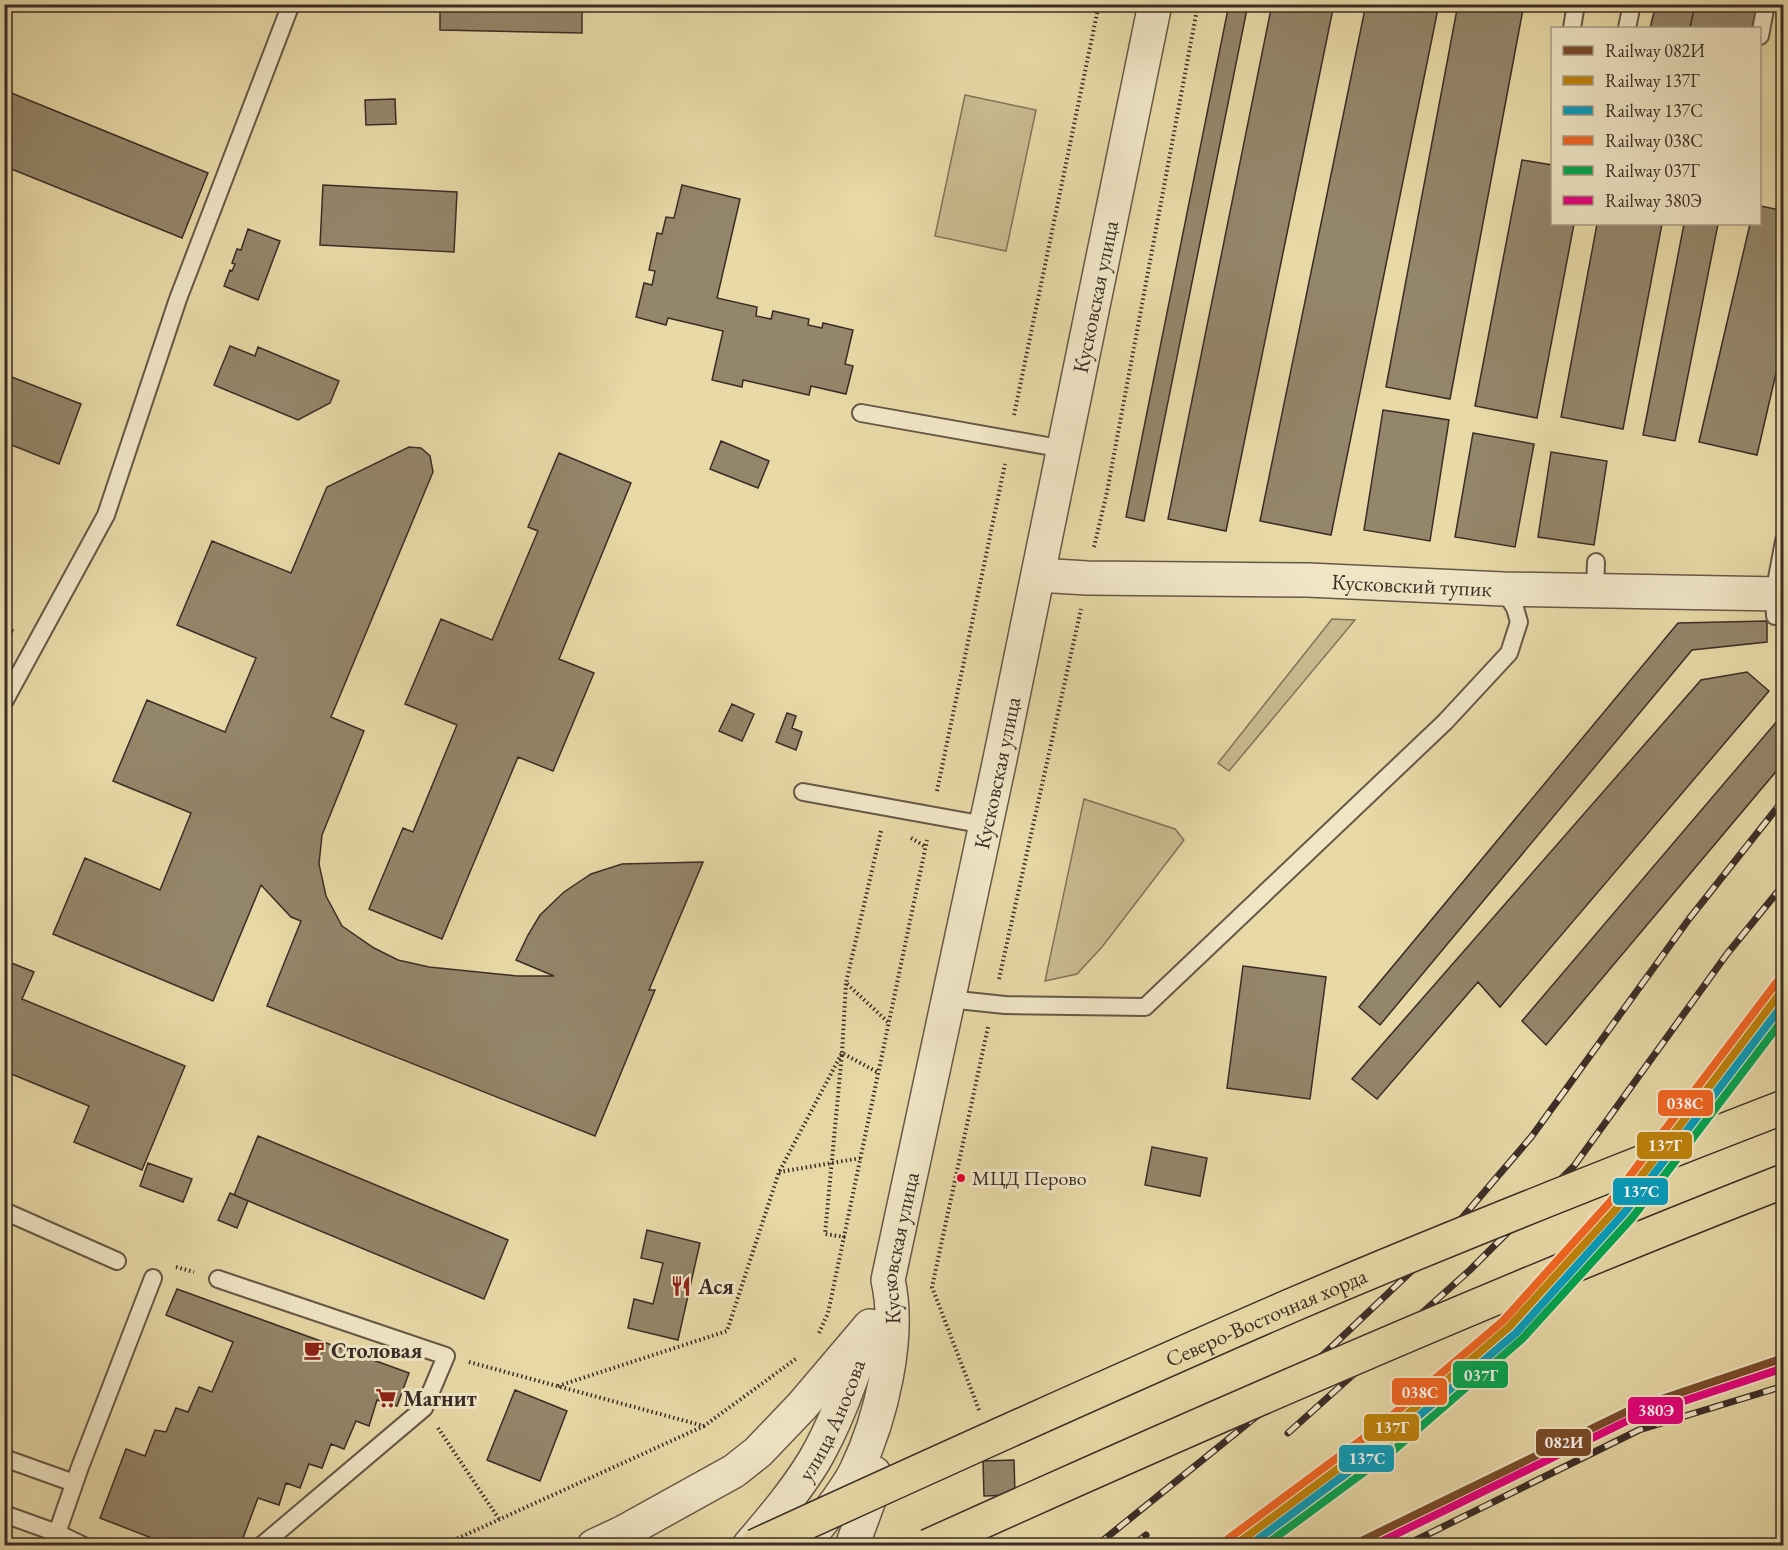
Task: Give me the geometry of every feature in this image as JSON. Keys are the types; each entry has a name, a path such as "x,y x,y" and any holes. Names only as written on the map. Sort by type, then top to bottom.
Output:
{"main road":[{"name":"Северо-Восточная хорда","path":"755,1545 1286,1308 1581,1186 1784,1107"},
{"path":"928,1545 1318,1372 1612,1248 1784,1182"}],"street":[{"name":"Кусковская улица","path":"810,1536 855,1473 875,1426 890,1354 892,1300 888,1280 1038,575 1155,4"},
{"name":"Кусковский тупик","path":"1038,575 1087,578 1308,580 1503,589 1596,576 1778,601"},
{"name":"улица Аносова","path":"749,1545 782,1507 814,1460 842,1404 888,1280"},
{"path":"594,1545 624,1532 734,1471 758,1452 802,1406 870,1326"},
{"path":"852,1545 870,1497 877,1460 875,1426"}],"lane":[{"path":"4,702 106,515 178,299 291,4"},
{"path":"1572,27 1576,4"},
{"path":"1627,27 1632,4"},
{"path":"1761,31 1766,4"},
{"path":"861,413 1064,449"},
{"path":"1778,601 1784,541"},
{"path":"948,999 993,1004 1145,1007 1445,722 1509,652 1519,622 1515,608 1503,589"},
{"path":"803,792 985,825"},
{"path":"4,1211 117,1261"},
{"path":"57,1533 153,1278"},
{"path":"218,1279 446,1356 424,1408 261,1545"},
{"path":"4,1458 74,1483"},
{"path":"4,1514 84,1545"}],"path":[{"path":"816,1339 828,1313 845,1237 1099,4"},
{"path":"1093,551 1107,492 1198,4"},
{"path":"982,1416 932,1287 1080,613"},
{"path":"845,1237 825,1234 830,1163 842,1053 846,983 881,828"},
{"path":"903,834 926,847"},
{"path":"846,983 889,1023"},
{"path":"842,1053 879,1073"},
{"path":"557,1386 727,1331 779,1172 842,1053"},
{"path":"779,1172 861,1158"},
{"path":"153,1278 175,1267 218,1279"},
{"path":"441,1545 704,1426 803,1354"},
{"path":"446,1356 704,1426"},
{"path":"424,1408 498,1519"}],"shaded area":[{"path":"965,95 1036,110 1006,251 935,236"},
{"path":"1332,619 1355,620 1229,771 1218,763"},
{"path":"1084,799 1175,829 1184,840 1102,947 1077,974 1045,981"}],"building":[{"path":"440,4 582,4 582,33 440,30"},
{"path":"721,4 744,4 743,9"},
{"path":"1229,4 1248,4 1144,521 1126,517"},
{"path":"1272,4 1334,4 1226,531 1168,519"},
{"path":"1366,4 1439,4 1331,535 1260,521"},
{"path":"1458,4 1524,4 1450,399 1386,387"},
{"path":"1656,4 1695,4 1690,27 1650,27"},
{"path":"1695,4 1740,4 1756,8 1752,27 1690,27"},
{"path":"4,90 208,173 182,238 4,166"},
{"path":"395,99 396,124 366,125 365,100"},
{"path":"1522,160 1551,165 1551,225 1574,225 1537,418 1475,406"},
{"path":"323,185 457,192 454,252 320,245"},
{"path":"682,185 740,199 717,298 757,307 756,316 771,319 773,311 809,319 808,325 822,328 823,323 853,330 845,364 853,366 846,394 811,386 809,395 743,380 742,387 712,380 723,331 668,318 666,325 636,317 644,283 652,285 655,271 649,270 657,233 662,234 666,217 674,218"},
{"path":"1784,196 1784,339 1757,455 1699,442 1750,225 1761,225 1761,206 1780,210"},
{"path":"1597,225 1662,225 1623,429 1561,417"},
{"path":"1684,225 1718,225 1675,441 1643,435"},
{"path":"248,229 280,241 258,300 224,286 235,264 232,263 237,249 241,250"},
{"path":"230,346 255,356 258,347 339,381 330,403 298,420 214,385"},
{"path":"4,374 81,404 59,464 4,442"},
{"path":"1383,410 1449,420 1430,541 1364,530"},
{"path":"1473,433 1534,444 1515,547 1455,537"},
{"path":"721,441 769,461 758,488 710,469"},
{"path":"409,447 421,448 430,456 433,472 331,717 364,731 322,835 319,864 326,896 342,926 374,948 398,960 429,967 517,976 554,976 516,960 540,915 564,892 591,874 622,864 703,862 649,990 655,990 595,1136 267,1006 301,921 291,917 261,885 213,1001 53,934 85,858 160,890 191,813 113,781 147,700 225,732 256,658 177,625 212,541 291,573 327,487"},
{"path":"1551,452 1607,461 1594,545 1538,537"},
{"path":"559,453 631,483 559,659 594,673 553,771 518,757 442,939 369,909 403,828 413,832 457,725 405,704 441,619 492,640 538,531 528,527"},
{"path":"1767,621 1767,642 1692,650 1380,1025 1359,1007 1678,623"},
{"path":"4,627 13,630 4,654"},
{"path":"1747,672 1769,691 1500,1007 1478,982 1377,1099 1352,1079 1701,680"},
{"path":"732,704 754,714 742,741 719,731"},
{"path":"787,713 796,716 792,728 802,732 796,750 776,742"},
{"path":"1784,713 1784,762 1546,1045 1522,1021"},
{"path":"4,960 34,972 22,999 185,1066 142,1170 74,1142 89,1106 4,1071"},
{"path":"1243,966 1326,977 1310,1099 1227,1088"},
{"path":"258,1136 508,1240 484,1299 234,1195"},
{"path":"1152,1147 1207,1158 1200,1196 1145,1185"},
{"path":"148,1163 192,1179 183,1202 140,1186"},
{"path":"230,1193 248,1201 237,1228 218,1220"},
{"path":"647,1230 700,1243 678,1340 628,1328 634,1299 653,1304 663,1263 641,1258"},
{"path":"177,1289 409,1373 397,1406 377,1400 369,1426 356,1421 344,1449 331,1444 322,1468 309,1464 300,1488 286,1483 279,1505 258,1498 240,1546 172,1546 100,1518 126,1449 145,1456 155,1430 166,1432 176,1408 188,1412 199,1387 212,1392 233,1342 166,1315"},
{"path":"515,1390 567,1411 540,1481 487,1460"},
{"path":"1014,1460 1015,1495 984,1496 983,1461"}],"railway":[{"path":"1096,1546 1268,1407 1438,1246 1532,1136 1689,919 1784,799"},
{"path":"1288,1433 1470,1270 1574,1166 1727,954 1784,884"},
{"path":"1404,1546 1639,1430 1784,1386"},
{"path":"1132,1546 1146,1535"}],"rail line":[{"name":"038С","path":"1228,1539 1376,1429 1503,1321 1611,1201 1777,982"},
{"name":"137Г","path":"1234,1546 1382,1436 1509,1327 1618,1207 1784,988"},
{"name":"137С","path":"1249,1546 1387,1443 1516,1333 1625,1212 1784,1003"},
{"name":"037Г","path":"1264,1546 1394,1450 1522,1339 1632,1218 1784,1018"},
{"name":"082И","path":"1351,1546 1632,1409 1784,1358"},
{"name":"380Э","path":"1372,1546 1635,1417 1784,1368"}],"place":[{"name":"МЦД Перово","path":"961,1178"},
{"name":"Ася","path":"681,1286"},
{"name":"Столовая","path":"314,1350"},
{"name":"Магнит","path":"386,1398"}]}
